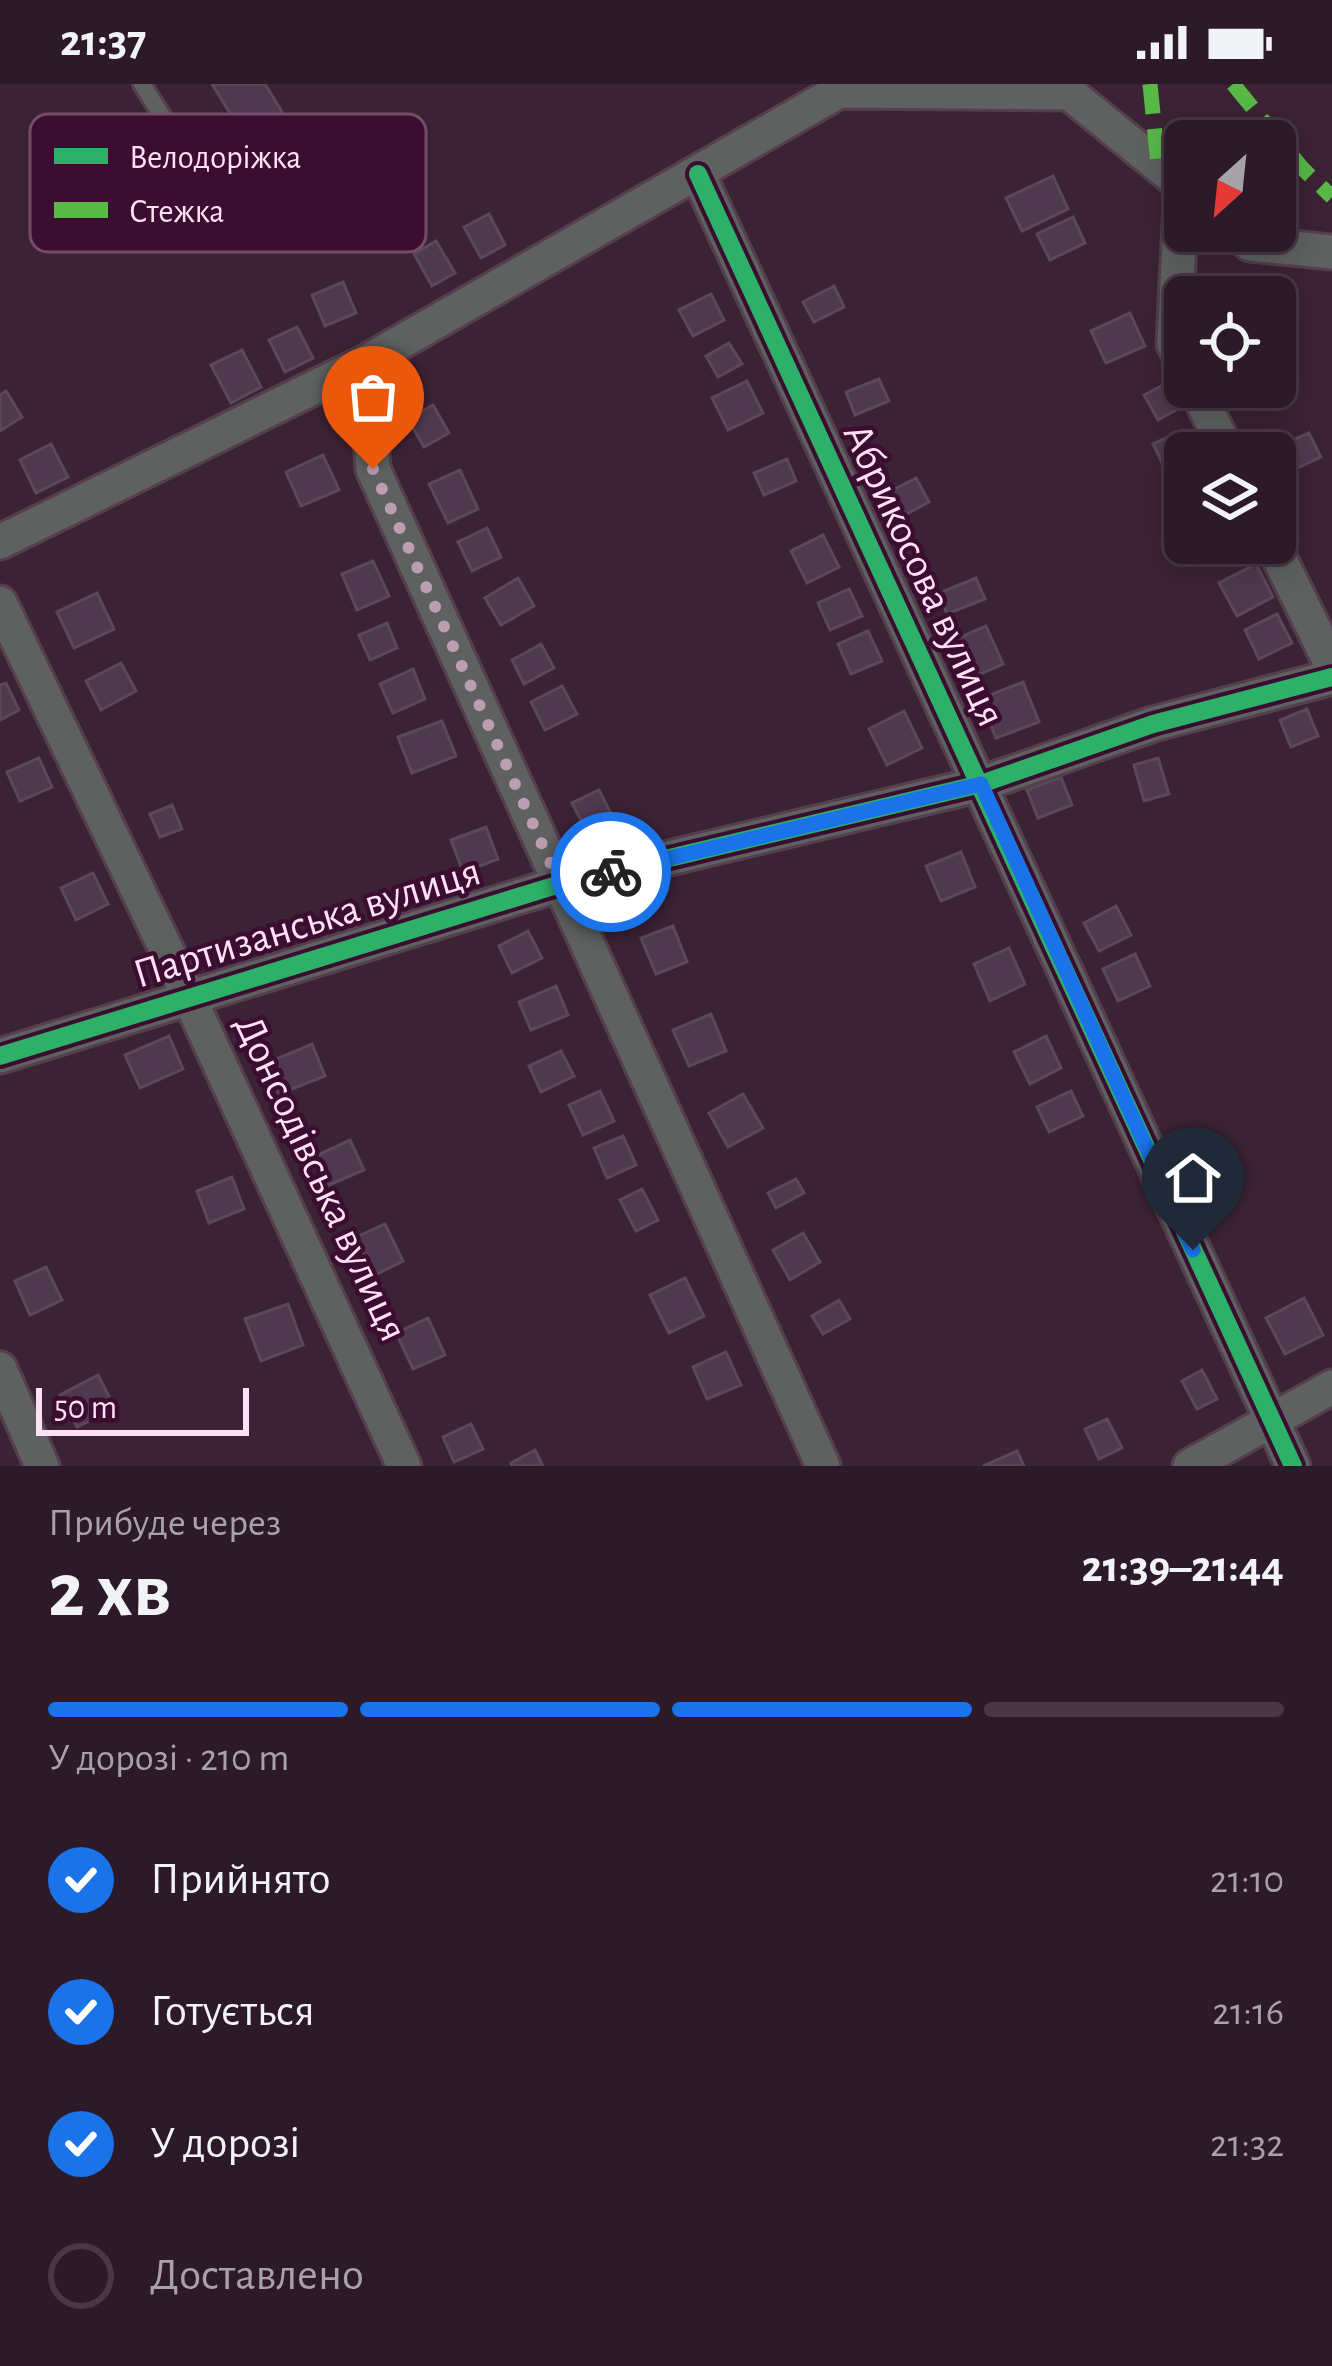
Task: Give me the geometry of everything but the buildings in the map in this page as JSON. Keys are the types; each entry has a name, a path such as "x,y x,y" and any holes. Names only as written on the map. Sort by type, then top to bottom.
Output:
{"street":[{"path":"0,542 366,362 698,174 837,87 1069,92 1164,170"},
{"name":"Абрикосова вулиця","path":"698,174 1292,1466"},
{"path":"1296,248 1332,252"},
{"path":"366,362 373,469 824,1466"},
{"path":"1282,564 1332,666"},
{"name":"Донсодівська вулиця","path":"0,603 188,995 404,1466"},
{"name":"Партизанська вулиця","path":"0,1056 560,884 981,784 1153,724 1332,677"},
{"path":"0,1369 42,1466"},
{"path":"1190,1466 1332,1387"}],"lane":[{"path":"142,84 161,114"}],"marked path":[{"path":"1150,84 1158,164"},
{"path":"1233,84 1332,197"}],"cycle path":[{"path":"698,174 1293,1466"},
{"path":"0,1056 560,884 981,784 1153,724 1332,677"}],"way so far":[{"path":"373,469 560,884 611,872"}],"route":[{"path":"611,872 981,784 1193,1250"}]}
